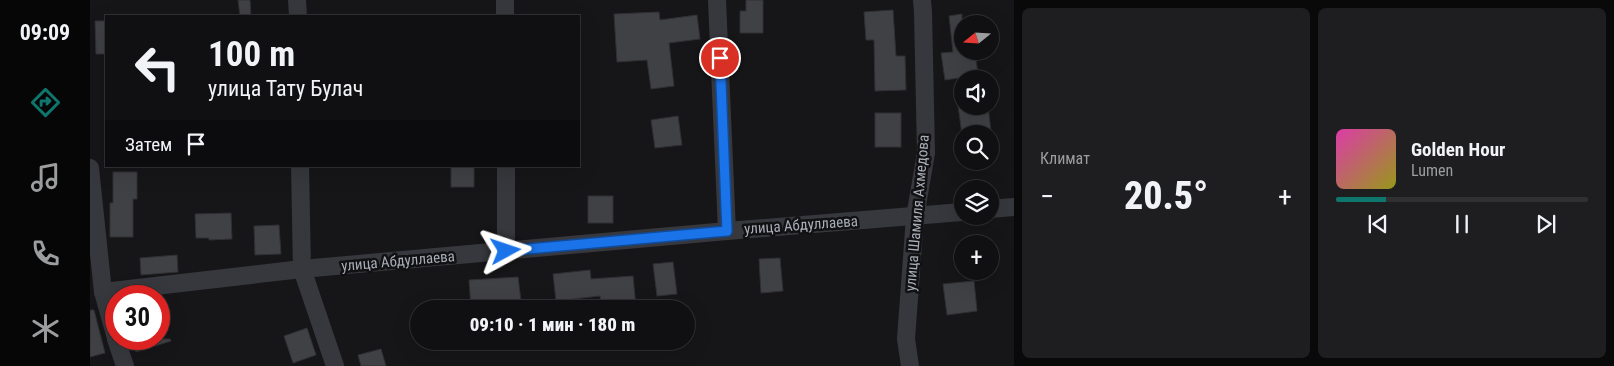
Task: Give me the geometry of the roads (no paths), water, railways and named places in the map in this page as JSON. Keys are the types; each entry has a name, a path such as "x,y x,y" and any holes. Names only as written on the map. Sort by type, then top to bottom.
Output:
{"street":[{"path":"297,0 298,15"},
{"path":"505,0 505,15"},
{"path":"717,0 727,231"},
{"name":"улица Шамиля Ахмедова","path":"910,366 906,339 915,217 926,153 922,0"},
{"path":"300,167 302,269 335,366"},
{"path":"506,167 506,251"},
{"path":"90,168 95,265 105,299"},
{"path":"999,208 1014,207"},
{"name":"улица Абдуллаева","path":"103,292 302,269 954,213"},
{"path":"119,350 124,366"}]}
